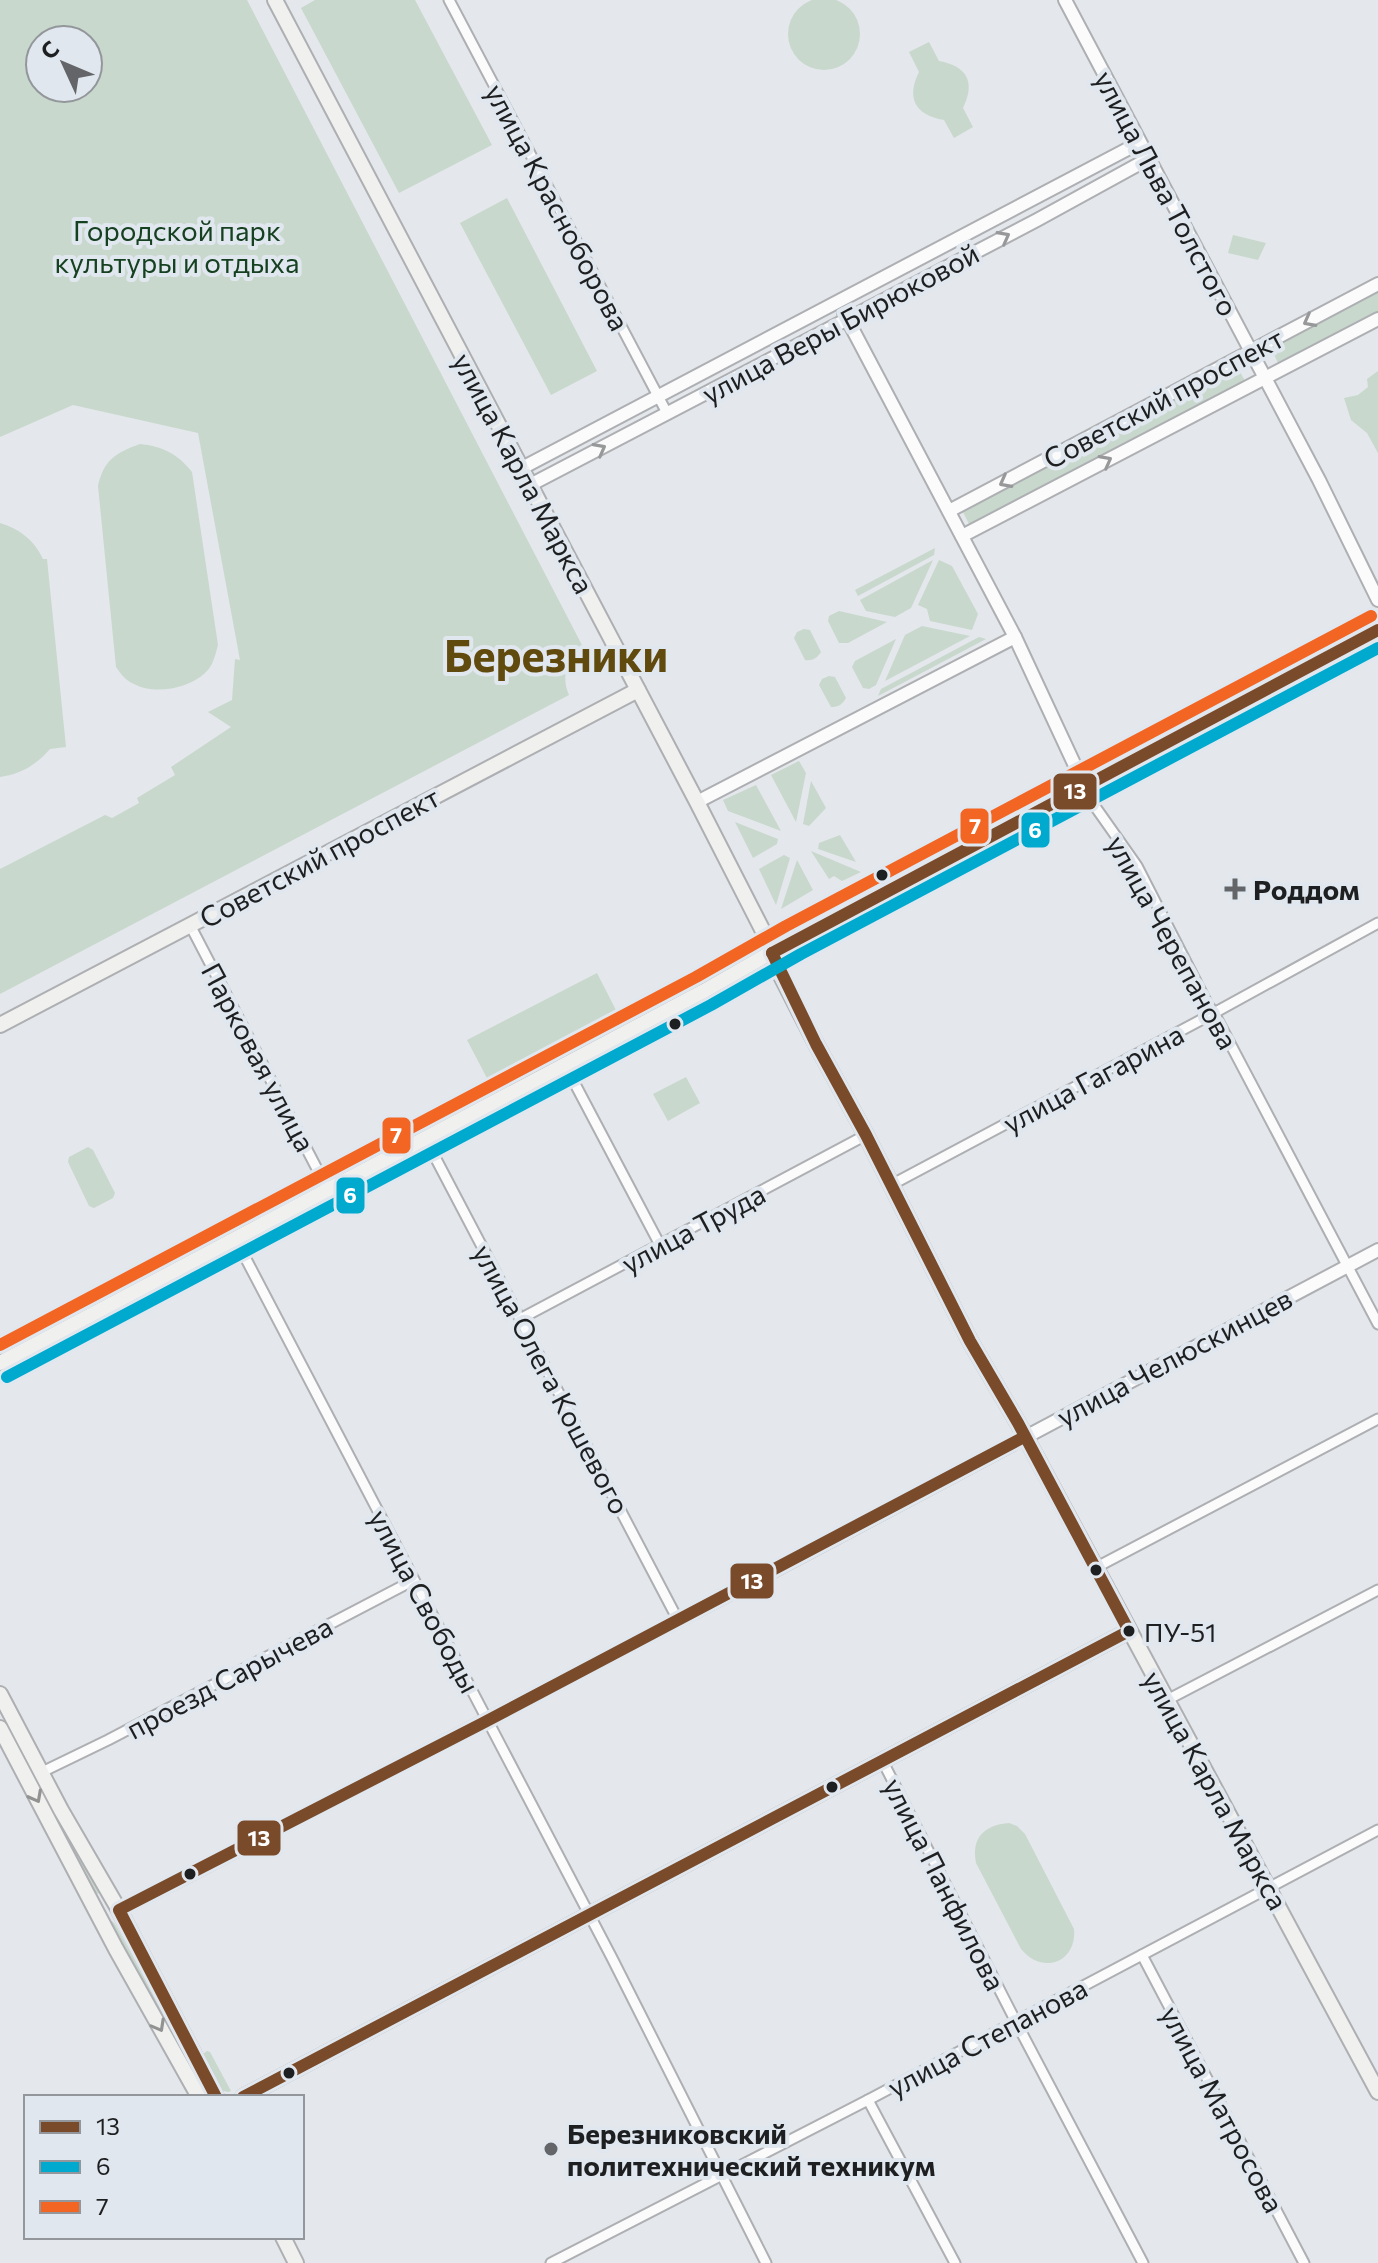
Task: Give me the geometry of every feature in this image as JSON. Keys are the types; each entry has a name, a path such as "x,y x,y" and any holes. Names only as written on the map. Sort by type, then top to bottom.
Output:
{"main road":[{"name":"улица Карла Маркса","path":"275,0 697,802 816,1044 866,1135 970,1341 1378,2092"},
{"path":"0,1363 1378,630"},
{"name":"Советский проспект","path":"0,1025 638,690"},
{"path":"247,2095 1129,1631"},
{"path":"0,1694 61,1810 119,1910 215,2095"},
{"path":"0,1728 116,1949 198,2095"},
{"path":"284,2239 296,2263"}],"street":[{"name":"улица Красноборова","path":"449,0 667,413"},
{"name":"улица Льва Толстого","path":"1065,0 1332,505 1378,600"},
{"name":"улица Веры Бирюковой","path":"522,468 1139,143"},
{"name":"улица Веры Бирюковой","path":"530,485 1148,159"},
{"path":"946,247 954,263"},
{"name":"Советский проспект","path":"949,511 1378,284"},
{"name":"улица Черепанова","path":"838,303 1015,637 1094,805 1137,866 1378,1324"},
{"name":"Советский проспект","path":"962,536 1378,319"},
{"path":"697,802 1015,637"},
{"name":"улица Гагарина","path":"891,1185 1378,923"},
{"name":"Парковая улица","path":"190,925 328,1190"},
{"path":"565,1065 660,1245"},
{"name":"улица Труда","path":"520,1319 866,1135"},
{"name":"улица Олега Кошевого","path":"425,1138 678,1620"},
{"name":"улица Свободы","path":"235,1238 488,1720 766,2263"},
{"name":"улица Челюскинцев","path":"119,1910 488,1720 1378,1250"},
{"path":"1095,1568 1378,1419"},
{"name":"проезд Сарычева","path":"42,1772 414,1580"},
{"path":"1167,1700 1378,1590"},
{"name":"улица Панфилова","path":"882,1760 1143,2263"},
{"name":"улица Степанова","path":"551,2263 868,2100 1378,1830"},
{"name":"улица Матросова","path":"1142,1955 1304,2263"},
{"path":"868,2100 955,2263"}],"green space":[{"path":"817,-1 831,-1 850,8 859,27 859,41 850,60 831,69 817,69 798,60 789,41 789,27 798,8"},
{"name":"Городской парк культуры и отдыха","path":"0,0 247,0 583,647 567,668 565,681 569,695 0,994 0,869 105,815 112,818 139,803 137,798 175,775 171,767 231,727 208,712 232,700 235,659 240,660 198,433 73,405 0,437"},
{"path":"315,0 415,0 492,145 399,193 301,8"},
{"path":"929,42 939,61 962,71 969,83 963,108 973,127 954,138 944,120 926,114 916,104 914,97 919,72 909,52"},
{"path":"507,198 597,371 551,395 460,223"},
{"path":"1233,235 1266,243 1258,260 1228,253"},
{"path":"1378,290 1378,313 1279,365 1270,346"},
{"path":"1236,364 1246,383 971,528 961,508"},
{"path":"1378,371 1378,453 1367,433 1351,420 1344,398 1358,395 1368,387 1367,379"},
{"path":"140,444 169,452 192,472 218,645 212,664 205,673 190,683 171,689 142,687 128,681 116,667 98,486 112,459"},
{"path":"0,523 26,536 43,559 47,559 66,747 50,749 28,768 0,777"},
{"path":"935,548 934,555 858,596 855,590"},
{"path":"933,560 911,608 895,617 866,611 860,600"},
{"path":"939,560 952,566 978,614 972,630 930,621 927,609 918,605"},
{"path":"839,611 887,622 848,643 839,643 828,621 829,616"},
{"path":"922,626 970,636 885,681 905,635"},
{"path":"810,630 821,652 813,659 805,660 794,638 797,632"},
{"path":"979,637 986,639 878,696 881,689"},
{"path":"896,639 876,685 863,688 852,667 855,661"},
{"path":"835,677 846,698 836,707 831,707 819,685 822,679"},
{"path":"799,761 806,773 796,822 771,775"},
{"path":"811,781 826,808 809,826 803,824"},
{"path":"756,785 781,831 728,811 723,800"},
{"path":"735,822 778,839 777,844 753,858"},
{"path":"840,835 856,862 818,849 819,843"},
{"path":"811,851 861,872 842,881 834,876 829,879"},
{"path":"784,855 790,858 776,905 759,869"},
{"path":"797,860 813,890 781,909"},
{"path":"597,973 618,1014 489,1082 467,1040"},
{"path":"686,1077 700,1103 668,1121 653,1094"},
{"path":"88,1147 93,1150 115,1193 113,1198 94,1208 89,1206 68,1162 69,1157"},
{"path":"37,1784 41,1786 99,1893 95,1895"},
{"path":"1009,1823 1025,1834 1074,1929 1070,1950 1056,1962 1039,1962 1021,1949 976,1863 976,1846 981,1834"},
{"path":"112,1921 115,1924 209,2095 204,2095 110,1924"},
{"path":"207,2051 231,2091 220,2090 202,2059"}],"transit line":[{"name":"7","path":"0,1345 1371,616"},
{"name":"13","path":"772,953 1378,630"},
{"name":"6","path":"7,1377 1378,648"},
{"name":"13","path":"247,2095 1129,1631 1018,1423 970,1341 772,953"},
{"name":"13","path":"215,2095 119,1910 481,1724 1024,1437"}],"place":[{"name":"Роддом","path":"1235,889"},
{"name":"ПУ-51","path":"1129,1631"},
{"name":"Березниковский политехнический техникум","path":"551,2149"}],"district":[{"name":"Березники","path":"556,654"}]}
